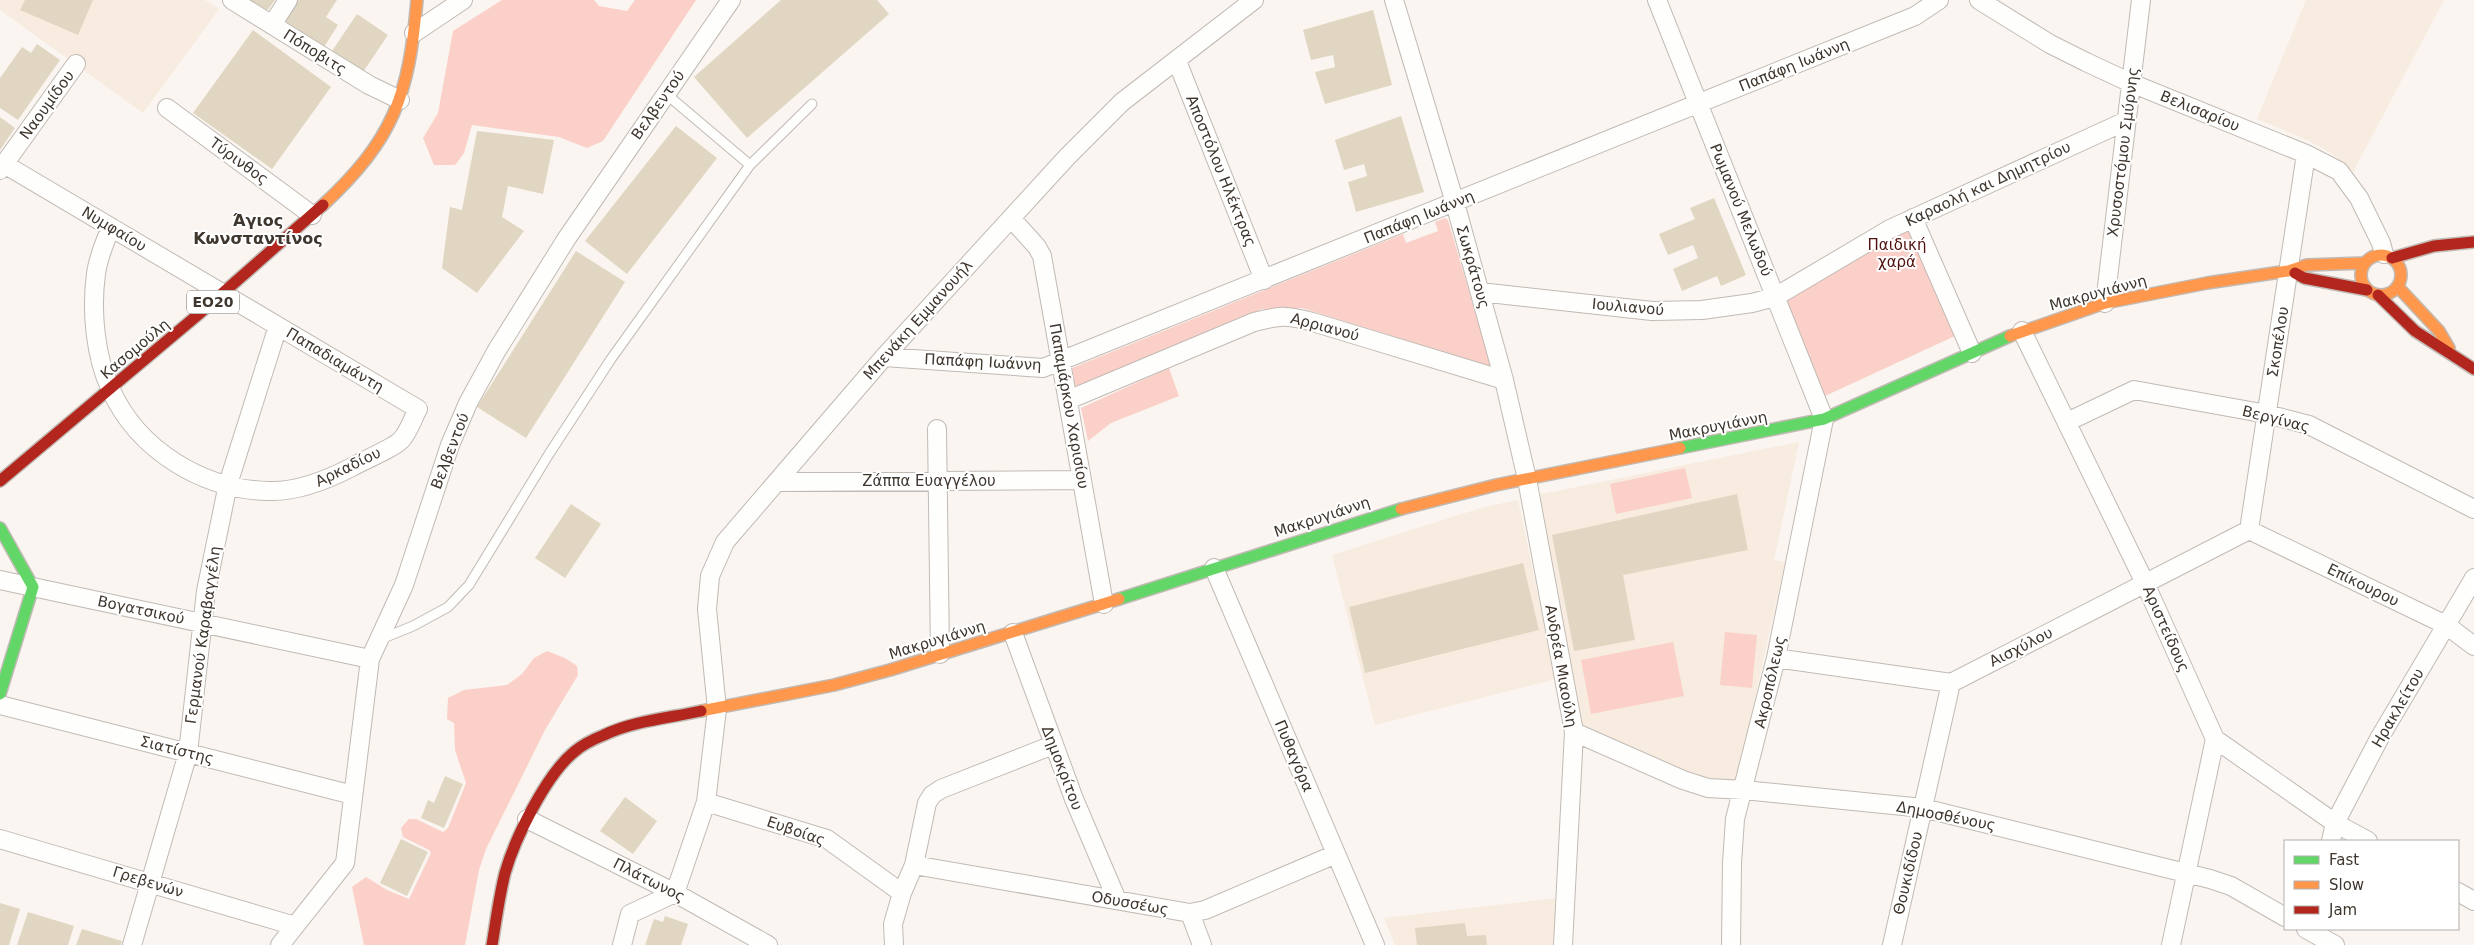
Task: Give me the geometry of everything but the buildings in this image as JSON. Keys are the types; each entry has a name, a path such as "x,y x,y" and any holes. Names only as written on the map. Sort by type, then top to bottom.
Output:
{"street":[{"name":"Πόποβιτς","path":"232,0 369,85 400,100"},
{"path":"272,25 288,0"},
{"name":"ΕΟ20","path":"400,100 408,76 417,0"},
{"path":"414,33 463,0"},
{"name":"Βελβεντού","path":"280,945 345,862 370,659 381,639 404,586 450,445 468,403 529,297 665,93 731,0"},
{"name":"Μπενάκη Εμμανουήλ","path":"675,893 706,802 717,709 707,609 710,576 725,542 884,357 1011,218 1122,102 1254,0"},
{"name":"Σωκράτους","path":"1394,0 1480,292 1504,380 1527,479"},
{"name":"Ρωμανού Μελωδού","path":"1657,0 1824,419"},
{"name":"Παπάφη Ιωάννη","path":"884,357 1043,368 1915,16 1939,0"},
{"name":"Βελισαρίου","path":"1979,0 2050,44 2131,83 2306,154 2338,172 2349,185 2372,222 2388,256"},
{"name":"Χρυσοστόμου Σμύρνης","path":"2105,303 2140,0"},
{"name":"Αποστόλου Ηλέκτρας","path":"1177,61 1264,280"},
{"name":"Ναουμίδου","path":"2,167 76,64"},
{"name":"Κασομούλη","path":"0,481 223,294 336,194 378,144 391,122 400,100"},
{"name":"Τύρινθος","path":"167,108 312,215"},
{"name":"Καραολή και Δημητρίου","path":"1775,296 1890,229 2126,121"},
{"name":"Σκοπέλου","path":"2249,530 2306,154"},
{"name":"Νυμφαίου","path":"2,167 111,227 223,294"},
{"name":"Παπαμάρκου Χαρισίου","path":"1011,218 1037,247 1042,256 1104,604"},
{"path":"1913,218 1972,353"},
{"name":"Αρκαδίου","path":"111,227 100,254 94,291 100,352 110,389 132,424 168,458 188,470 228,484 270,491 314,484 337,475 401,440"},
{"name":"Μακρυγιάννη","path":"492,945 505,873 527,819 553,775 575,751 589,742 619,729 834,685 1013,633 1380,514 1527,479 1824,419 2022,331 2105,303 2207,283 2288,271 2307,265 2365,263 2370,258 2434,246 2474,242"},
{"path":"2457,256 2474,250"},
{"path":"2373,293 2393,292 2398,287 2402,272 2399,264 2388,256"},
{"path":"2365,263 2361,277 2373,293 2415,331 2474,369"},
{"path":"2402,272 2415,267"},
{"name":"Μακρυγιάννη","path":"2288,271 2304,278 2373,293"},
{"path":"2398,287 2439,331 2452,354"},
{"name":"Ιουλιανού","path":"1480,292 1670,311 1752,303 1775,296"},
{"name":"Παπαδιαμάντη","path":"223,294 418,409 401,440"},
{"name":"Αρριανού","path":"1068,400 1254,322 1278,316 1293,316 1504,380"},
{"name":"Γερμανού Καραβαγγέλη","path":"132,945 188,753 202,623 212,556 228,484 278,326"},
{"name":"Αριστείδους","path":"2022,331 2145,583 2215,739"},
{"name":"Βεργίνας","path":"2067,422 2134,390 2267,414 2309,425 2474,509"},
{"name":"Ακροπόλεως","path":"1731,945 1732,863 1735,819 1744,790 1776,658 1824,419"},
{"path":"938,429 940,654"},
{"name":"Ανδρέα Μιαούλη","path":"1527,479 1574,732 1563,945"},
{"name":"Ζάππα Ευαγγέλου","path":"777,482 1082,480"},
{"path":"0,528 33,587 0,694"},
{"name":"Αισχύλου","path":"1951,683 2249,530"},
{"name":"Επίκουρου","path":"2249,530 2446,625 2474,646"},
{"name":"Πυθαγόρα","path":"1214,568 1375,945"},
{"name":"Ηρακλείτου","path":"2331,840 2335,823 2380,737 2474,578"},
{"name":"Βογατσικού","path":"0,580 370,659"},
{"name":"Δημοκρίτου","path":"1013,633 1074,799 1117,900"},
{"path":"1776,658 1951,683"},
{"name":"Θουκιδίδου","path":"1892,945 1951,683"},
{"name":"Σιατίστης","path":"0,704 353,795"},
{"name":"Δημοσθένους","path":"1574,732 1683,780 1708,788 1923,808 2185,871 2231,886 2284,916"},
{"path":"2171,945 2185,871 2215,739 2335,823 2366,840"},
{"path":"894,945 893,924 902,893 914,865 924,813 932,795 941,789 1053,745"},
{"name":"Ευβoίας","path":"706,802 827,840 902,893"},
{"name":"Πλάτωνος","path":"527,819 675,893 768,945"},
{"name":"Γρεβενών","path":"0,839 295,926"},
{"name":"Οδυσσέως","path":"914,865 1190,913 1205,910 1336,854"},
{"path":"622,945 630,914 675,893"},
{"path":"2459,893 2474,901"},
{"path":"1190,913 1202,945"},
{"path":"2309,933 2335,945"}],"lane":[{"path":"665,93 750,165"},
{"path":"381,639 413,626 448,608 470,585 549,454 611,359 750,165 812,104"}],"shaded area":[{"path":"0,0 205,0 219,9 143,113 0,10"},
{"path":"2306,0 2444,0 2353,172 2331,153 2309,141 2257,119"},
{"path":"1799,442 1774,560 1785,562 1736,785 1708,782 1578,724 1537,495"},
{"path":"1518,500 1556,679 1375,725 1332,555 1484,507"},
{"path":"1556,898 1553,945 1395,945 1384,918"}],"green space":[{"path":"502,0 594,0 599,6 627,11 635,0 696,0 603,141 587,148 559,137 472,125 464,153 455,165 434,165 423,138 438,113 453,31"},
{"path":"1445,218 1448,220 1490,363 1489,366 1302,308 1262,309 1077,388 1075,387 1072,368 1403,234 1406,243 1438,231 1435,222"},
{"name":"Παιδική χαρά","path":"1908,229 1955,336 1825,396 1786,299"},
{"path":"1169,368 1179,396 1111,423 1088,441 1081,408"},
{"path":"1685,468 1692,498 1616,514 1610,484"},
{"path":"1725,632 1757,635 1752,688 1720,685"},
{"path":"1673,642 1684,696 1591,714 1581,660"},
{"path":"547,651 565,658 577,666 578,675 545,730 486,849 479,870 465,945 364,945 352,887 366,877 387,890 409,899 431,853 429,850 403,837 401,828 409,819 416,819 443,832 448,828 466,783 455,750 454,723 447,719 448,698 464,690 507,685 522,674 534,658"}],"traffic: fast":[{"path":"1680,448 1824,419 2010,336"},
{"path":"1119,599 1401,509"},
{"path":"0,528 33,587 0,694"}],"traffic: slow":[{"path":"323,205 367,158 382,136 394,113 409,63 417,0"},
{"path":"2385,255 2392,258 2398,264 2401,275 2400,283 2392,292 2385,295 2377,295 2370,292 2362,283 2361,271 2364,264 2373,256 2385,255"},
{"path":"2010,336 2105,303 2207,283 2288,271 2307,265 2365,263"},
{"path":"2398,287 2439,331 2449,348"},
{"path":"1401,509 1496,485 1680,448"},
{"path":"701,711 834,685 890,670 1119,599"}],"traffic: jam":[{"path":"0,481 200,313 323,205"},
{"path":"2392,258 2434,246 2474,242"},
{"path":"2295,273 2304,278 2367,290"},
{"path":"2378,295 2415,331 2474,369"},
{"path":"492,945 505,873 516,843 542,791 563,762 584,745 615,730 639,723 701,711"}],"district":[{"name":"Άγιος Κωνσταντίνος","path":"258,229"}]}
